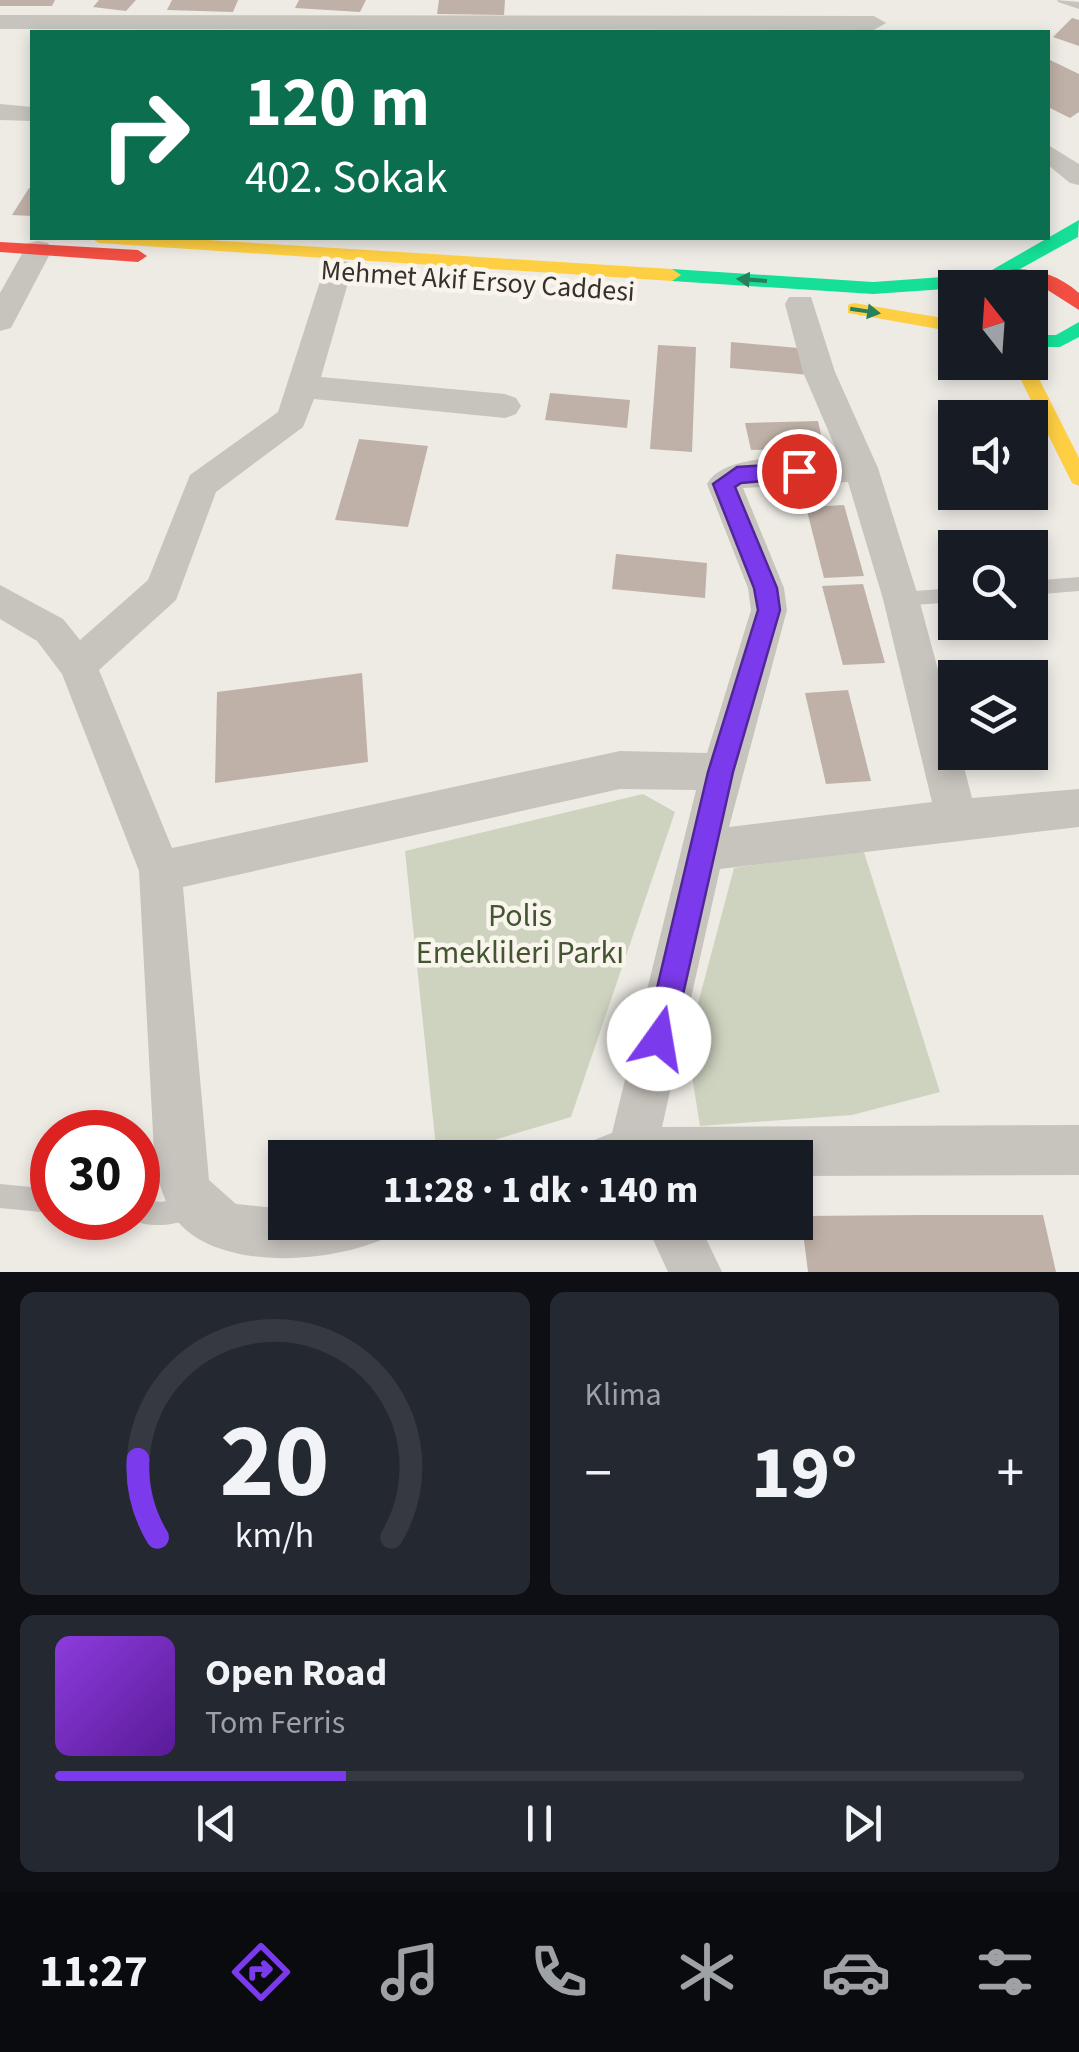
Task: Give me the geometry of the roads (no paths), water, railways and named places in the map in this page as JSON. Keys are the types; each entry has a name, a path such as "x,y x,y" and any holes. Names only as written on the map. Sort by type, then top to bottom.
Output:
{"main road":[{"path":"1007,270 1075,229 1078,301"},
{"name":"Mehmet Akif Ersoy Caddesi","path":"0,230 30,239"},
{"name":"Mehmet Akif Ersoy Caddesi","path":"132,240 874,288 938,286"},
{"name":"Mehmet Akif Ersoy Caddesi","path":"0,247 35,241 338,253 800,304 938,324"},
{"name":"Mehmet Akif Ersoy Caddesi","path":"1048,279 1078,301"},
{"path":"1048,341 1077,336"},
{"path":"1030,380 1079,478"}],"street":[{"path":"270,23 283,0"},
{"path":"420,24 431,0"},
{"path":"556,25 566,0"},
{"path":"851,0 881,28"},
{"path":"0,22 92,18 384,28 420,24 881,28"},
{"path":"0,112 30,114"},
{"path":"1050,155 1079,177"},
{"path":"0,321 35,241"},
{"path":"78,665 164,589 196,494 209,478 292,419 338,253"},
{"path":"800,304 818,372 861,468 902,599 958,819"},
{"path":"303,387 506,406"},
{"path":"630,1140 721,772 769,610 766,588 724,484 737,475 861,468"},
{"path":"0,600 50,630 78,665 160,871 180,1171 196,1207 236,1230 268,1235"},
{"path":"160,871 620,770 721,772"},
{"path":"702,851 1079,808"},
{"path":"813,1154 1079,1150"},
{"path":"679,1240 696,1272"}],"lane":[{"path":"1062,0 1079,6"},
{"path":"1048,587 1079,584"},
{"path":"902,599 938,596"},
{"path":"0,1196 30,1199"},
{"path":"160,1214 196,1207"}],"park label":[{"name":"Polis Emeklileri Parkı","path":"520,934"}]}
